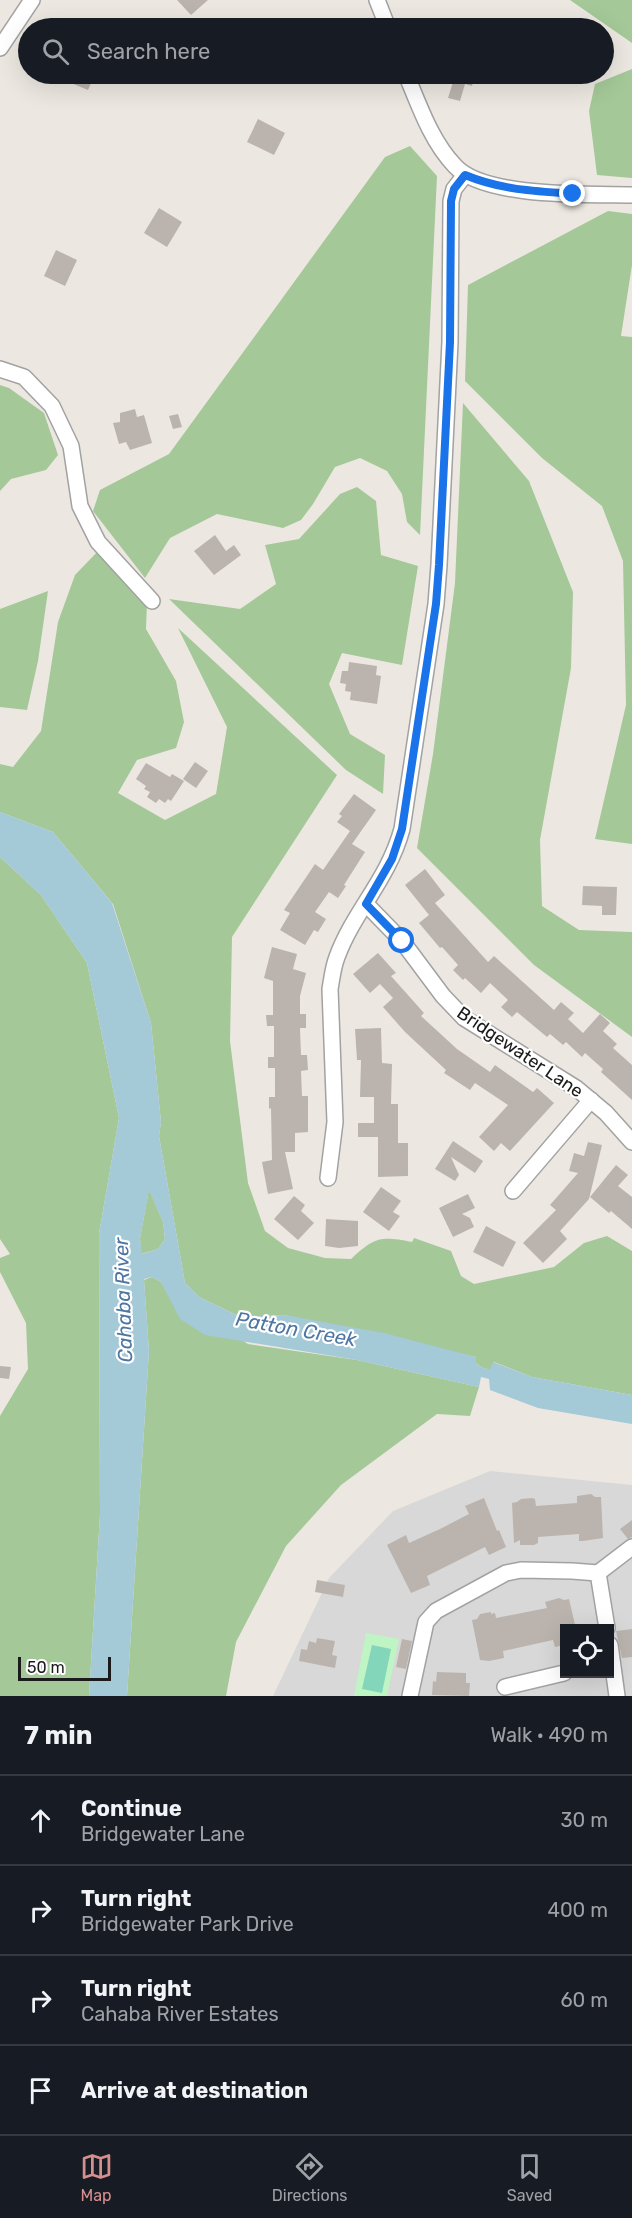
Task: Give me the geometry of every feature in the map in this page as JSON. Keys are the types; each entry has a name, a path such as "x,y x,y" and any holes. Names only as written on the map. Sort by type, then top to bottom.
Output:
{"street":[{"path":"20,18 32,0"},
{"path":"376,0 384,18"},
{"path":"0,48 18,21"},
{"path":"410,84 427,125 455,166 465,175 488,184 524,191 632,195"},
{"path":"328,1178 335,1122 332,981 336,958 392,859 402,829 436,604 450,342 451,201 454,189 465,175"},
{"path":"0,369 24,377 52,406 71,446 80,506 98,542 152,601"},
{"name":"Bridgewater Lane","path":"366,904 402,941 436,988 464,1018 576,1088 606,1113 632,1142"},
{"path":"513,1191 591,1100"},
{"path":"410,1696 426,1622 436,1611 506,1573 531,1570 598,1573 632,1547"},
{"path":"598,1573 606,1624"},
{"path":"505,1687 560,1673"},
{"path":"614,1678 617,1696"}],"shaded area":[{"path":"490,1471 632,1485 632,1696 273,1696 329,1578 393,1511"}],"green space":[{"path":"570,0 632,0 632,43 614,31 614,18 596,18"},
{"path":"632,69 632,178 597,175 589,111 595,84 614,84 614,76"},
{"path":"410,146 437,176 420,535 407,522 402,494 387,471 360,458 335,467 301,520 283,528 217,514 170,538 145,578 93,511 100,490 169,454 385,157"},
{"path":"608,211 632,214 632,265 621,336 632,337 632,844 595,839 626,705 623,561 602,506 542,458 465,381 468,285"},
{"path":"0,385 9,388 44,413 58,455 46,470 11,479 0,491"},
{"path":"463,403 529,481 573,592 571,668 540,840 542,906 579,930 632,932 632,1037 534,965 417,848 433,754 455,583"},
{"path":"357,487 376,501 381,555 418,566 402,665 342,653 329,684 350,734 385,755 383,794 346,770 169,599 240,609 276,584 265,545 299,539 340,494"},
{"path":"99,550 147,601 146,629 176,681 184,722 176,748 137,760 118,793 165,820 216,794 227,727 178,628 337,775 232,937 230,1041 248,1183 265,1231 288,1248 325,1258 351,1259 366,1246 378,1240 392,1239 412,1242 414,1238 451,1251 461,1276 474,1284 554,1267 584,1243 607,1236 632,1251 632,1395 532,1377 494,1362 490,1370 476,1363 476,1357 284,1315 241,1317 199,1297 185,1283 159,1136 161,1122 151,1023 113,904 53,832 0,812 0,764 13,767 41,731 58,622 75,575"},
{"path":"48,591 38,661 27,710 0,707 0,609"},
{"path":"0,857 41,895 87,963 119,1118 99,1234 100,1515 89,1696 0,1696 0,1416 28,1369 26,1323 0,1272 0,1258 10,1254 0,1239"},
{"path":"149,1189 163,1222 165,1239 158,1249 141,1254 140,1238"},
{"path":"152,1277 161,1282 168,1294 248,1344 357,1360 479,1387 470,1416 437,1414 341,1485 286,1546 236,1642 226,1696 127,1696 149,1351 144,1280"},
{"path":"366,1633 399,1639 387,1696 354,1696"},
{"path":"372,1645 391,1649 382,1693 362,1689"}],"water":[{"path":"0,812 53,832 112,903 151,1023 161,1122 159,1136 185,1283 199,1297 241,1317 284,1315 384,1333 476,1357 476,1363 483,1368 490,1369 493,1362 532,1377 632,1395 632,1424 538,1408 490,1390 489,1379 481,1377 479,1387 357,1360 205,1335 180,1319 161,1282 152,1277 144,1279 149,1351 127,1696 89,1696 100,1515 99,1234 119,1118 87,963 41,895 0,857","holes":["149,1190 163,1222 165,1239 158,1249 142,1254 140,1238"]}],"building":[{"path":"177,0 208,0 191,15"},
{"path":"73,84 91,84 88,90"},
{"path":"452,84 465,84 460,101 448,98"},
{"path":"258,119 285,133 274,155 247,142"},
{"path":"159,208 182,222 167,247 144,233"},
{"path":"56,250 77,260 65,286 44,276"},
{"path":"135,409 137,417 144,415 152,443 130,450 126,442 119,444 113,423 120,422 120,413"},
{"path":"178,414 182,427 173,429 169,416"},
{"path":"215,535 226,551 234,545 241,555 214,575 194,551"},
{"path":"349,662 377,666 376,675 381,676 377,704 350,700 351,692 345,691 346,684 340,683 342,671 348,671"},
{"path":"195,762 208,771 196,788 183,779"},
{"path":"146,763 170,777 172,774 184,781 171,801 168,799 165,803 159,799 156,803 147,797 150,792 144,789 146,786 136,779"},
{"path":"354,794 376,810 352,844 365,852 338,898 329,892 315,912 326,919 318,932 314,930 305,945 280,930 290,913 284,910 315,864 323,870 350,831 337,822 342,816 339,814"},
{"path":"425,869 445,895 435,903 488,962 494,956 554,1010 561,1002 574,1013 568,1019 583,1033 600,1014 610,1023 603,1031 617,1044 613,1048 632,1065 632,1100 601,1072 603,1069 585,1053 582,1057 566,1042 563,1045 550,1034 547,1037 517,1012 512,1017 501,1007 508,1000 490,983 481,993 453,970 458,965 419,923 429,915 405,885"},
{"path":"583,886 617,887 616,915 602,915 602,906 582,905"},
{"path":"272,947 297,954 293,969 306,973 300,996 300,1014 306,1014 306,1028 300,1028 301,1055 307,1055 308,1070 301,1071 302,1096 308,1096 308,1132 295,1133 295,1152 285,1152 293,1189 268,1194 262,1162 272,1160 269,1097 275,1097 275,1068 268,1068 268,1057 274,1057 274,1026 267,1026 266,1015 273,1015 273,981 264,978"},
{"path":"378,953 396,973 391,976 424,1013 421,1016 457,1049 490,1072 495,1065 533,1092 537,1088 554,1103 510,1151 501,1143 494,1151 479,1137 508,1105 475,1083 470,1090 444,1073 446,1070 405,1032 383,1007 393,998 380,984 370,993 353,974"},
{"path":"381,1028 382,1063 392,1064 391,1104 398,1104 398,1143 408,1143 408,1176 378,1177 378,1137 358,1137 358,1123 374,1123 374,1097 360,1097 361,1060 357,1060 355,1029"},
{"path":"453,1141 483,1161 475,1173 451,1157 459,1175 455,1181 435,1169"},
{"path":"588,1142 602,1145 589,1199 560,1231 567,1239 543,1263 523,1243 556,1210 550,1205 578,1173 569,1171 574,1153 584,1156"},
{"path":"616,1165 628,1175 618,1186 632,1197 632,1229 590,1197"},
{"path":"381,1187 401,1201 393,1212 400,1216 389,1231 363,1212"},
{"path":"468,1194 475,1208 462,1214 470,1218 474,1227 453,1237 439,1208"},
{"path":"294,1196 305,1205 301,1211 314,1223 298,1240 274,1219"},
{"path":"326,1219 358,1221 358,1246 339,1248 325,1246"},
{"path":"486,1226 516,1242 503,1267 473,1252"},
{"path":"0,1366 11,1367 9,1379 0,1378"},
{"path":"591,1494 601,1497 603,1538 579,1541 579,1534 538,1537 538,1543 534,1545 520,1545 520,1540 514,1543 512,1503 532,1498 535,1499 536,1506 577,1503 577,1496"},
{"path":"484,1498 506,1547 489,1555 485,1547 427,1576 430,1585 411,1593 387,1545 406,1535 409,1543 440,1529 469,1514 465,1506"},
{"path":"632,1520 632,1537 628,1539 620,1529"},
{"path":"317,1580 345,1585 343,1597 315,1592"},
{"path":"559,1598 569,1599 575,1624 560,1624 560,1646 555,1647 553,1640 503,1651 504,1658 480,1660 472,1620 477,1619 480,1614 491,1612 491,1614 495,1613 496,1618 547,1608 545,1602"},
{"path":"632,1629 632,1657 622,1658 616,1631"},
{"path":"317,1638 335,1641 332,1655 337,1656 335,1668 299,1661 301,1649 307,1650 309,1641 316,1643"},
{"path":"402,1639 412,1641 406,1669 396,1667"},
{"path":"437,1672 466,1673 466,1683 470,1683 469,1696 432,1695 433,1681 436,1682"}],"route":[{"path":"402,941 366,904 392,859 402,829 425,664 436,604 447,430 451,201 454,189 465,175 488,184 524,191 573,194"}],"water label":[{"name":"Cahaba River","path":"123,1300"},
{"name":"Patton Creek","path":"296,1329"}]}
